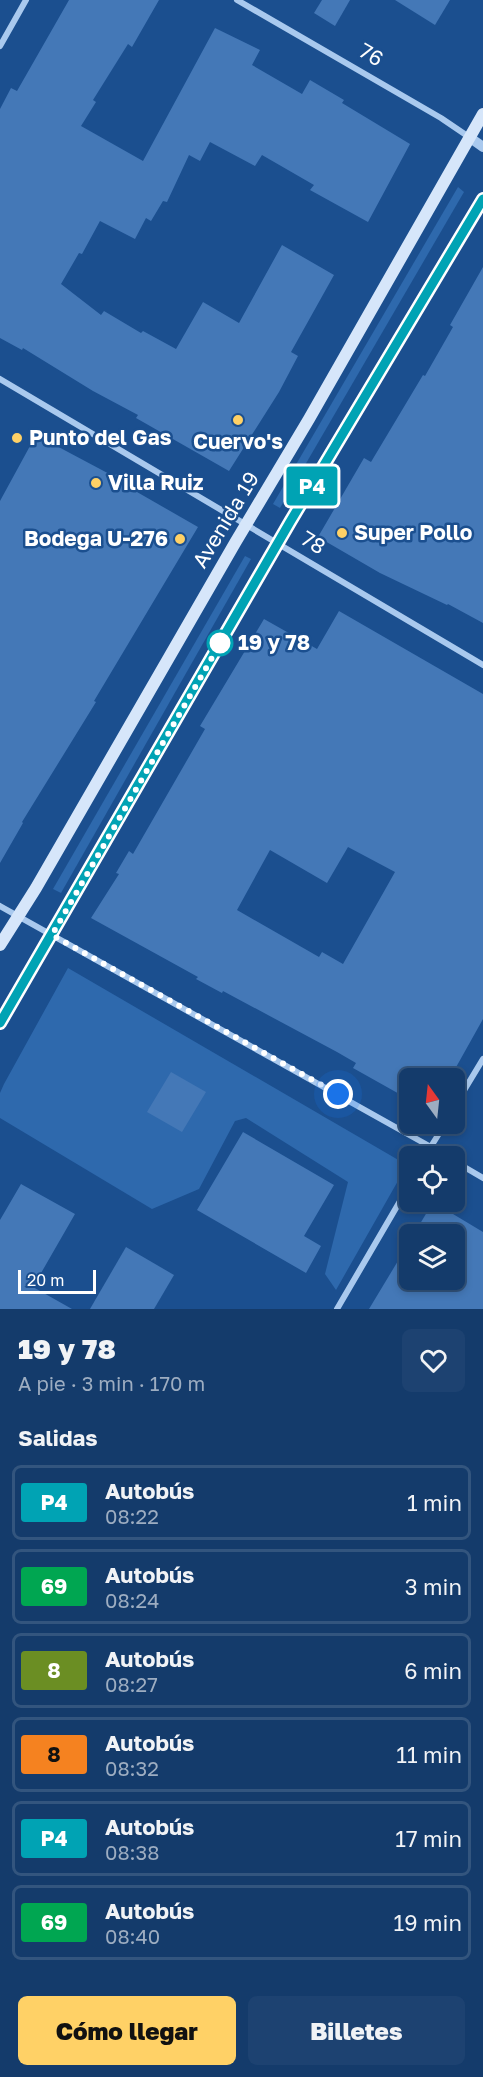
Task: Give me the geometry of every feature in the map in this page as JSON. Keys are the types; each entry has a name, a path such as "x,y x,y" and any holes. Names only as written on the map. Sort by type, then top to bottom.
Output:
{"main road":[{"name":"Avenida 19","path":"0,945 315,409 483,114"},
{"path":"0,1023 279,542 483,199"}],"street":[{"path":"0,46 26,0"},
{"name":"76","path":"237,0 441,118 483,147"},
{"name":"78","path":"0,379 279,542 483,665"},
{"path":"0,906 429,1146"},
{"path":"465,1089 483,1059"},
{"path":"465,1167 483,1178"},
{"path":"338,1309 399,1203"}],"shaded area":[{"path":"458,187 464,192 280,508 273,504"},
{"path":"245,556 251,559 61,893 53,889"},
{"path":"68,968 399,1160 399,1179 336,1290 325,1274 348,1182 246,1118 235,1121 199,1189 152,1209 0,1118 0,1093"}],"building":[{"path":"69,0 159,0 132,47 128,44 93,100 96,102 81,126 143,161 215,28 260,50 252,65 302,94 310,80 344,100 342,103 410,144 368,222 310,190 314,185 262,155 255,166 210,142 200,161 189,155 167,202 163,201 151,221 146,218 135,239 100,221 82,254 79,253 61,284 101,315 104,311 141,333 143,331 176,349 203,302 239,323 282,245 334,275 291,352 298,356 279,392 229,471 136,418 138,415 93,391 23,348 22,350 0,338 0,109 11,88 17,91"},
{"path":"322,0 350,0 335,26 314,13"},
{"path":"395,0 450,0 435,25"},
{"path":"483,267 483,623 448,604 380,573 318,537 364,458 371,462 423,375 425,376 453,327 450,325"},
{"path":"36,435 115,477 116,474 140,488 137,492 198,527 94,701 96,702 22,822 0,863 0,501"},
{"path":"339,611 483,694 483,1019 456,1068 399,1068 399,1094 353,1068 356,1063 337,1052 196,979 198,977 91,918 119,874 116,873 129,851 133,854 205,729 200,726 264,619 317,649","holes":["348,847 395,872 343,964 322,952 319,957 237,910 270,850 327,883"]},
{"path":"171,1072 206,1092 182,1132 147,1112"},
{"path":"243,1132 334,1185 304,1236 321,1246 306,1273 197,1210"},
{"path":"21,1184 75,1214 33,1287 72,1309 0,1309 0,1220"},
{"path":"427,1212 450,1212 483,1232 483,1309 369,1309 399,1259 399,1290 465,1290 465,1224 420,1224"},
{"path":"126,1247 174,1275 154,1309 90,1309"}],"bus line":[{"name":"P4","path":"0,1023 290,522 483,199"}],"place":[{"name":"Cuervo's","path":"238,420"},
{"name":"Punto del Gas","path":"17,438"},
{"name":"Villa Ruiz","path":"96,483"},
{"name":"Super Pollo","path":"342,533"},
{"name":"Bodega U-276","path":"180,539"},
{"name":"19 y 78","path":"220,643"}],"route":[{"path":"220,643 224,637 52,935 338,1094"}]}
